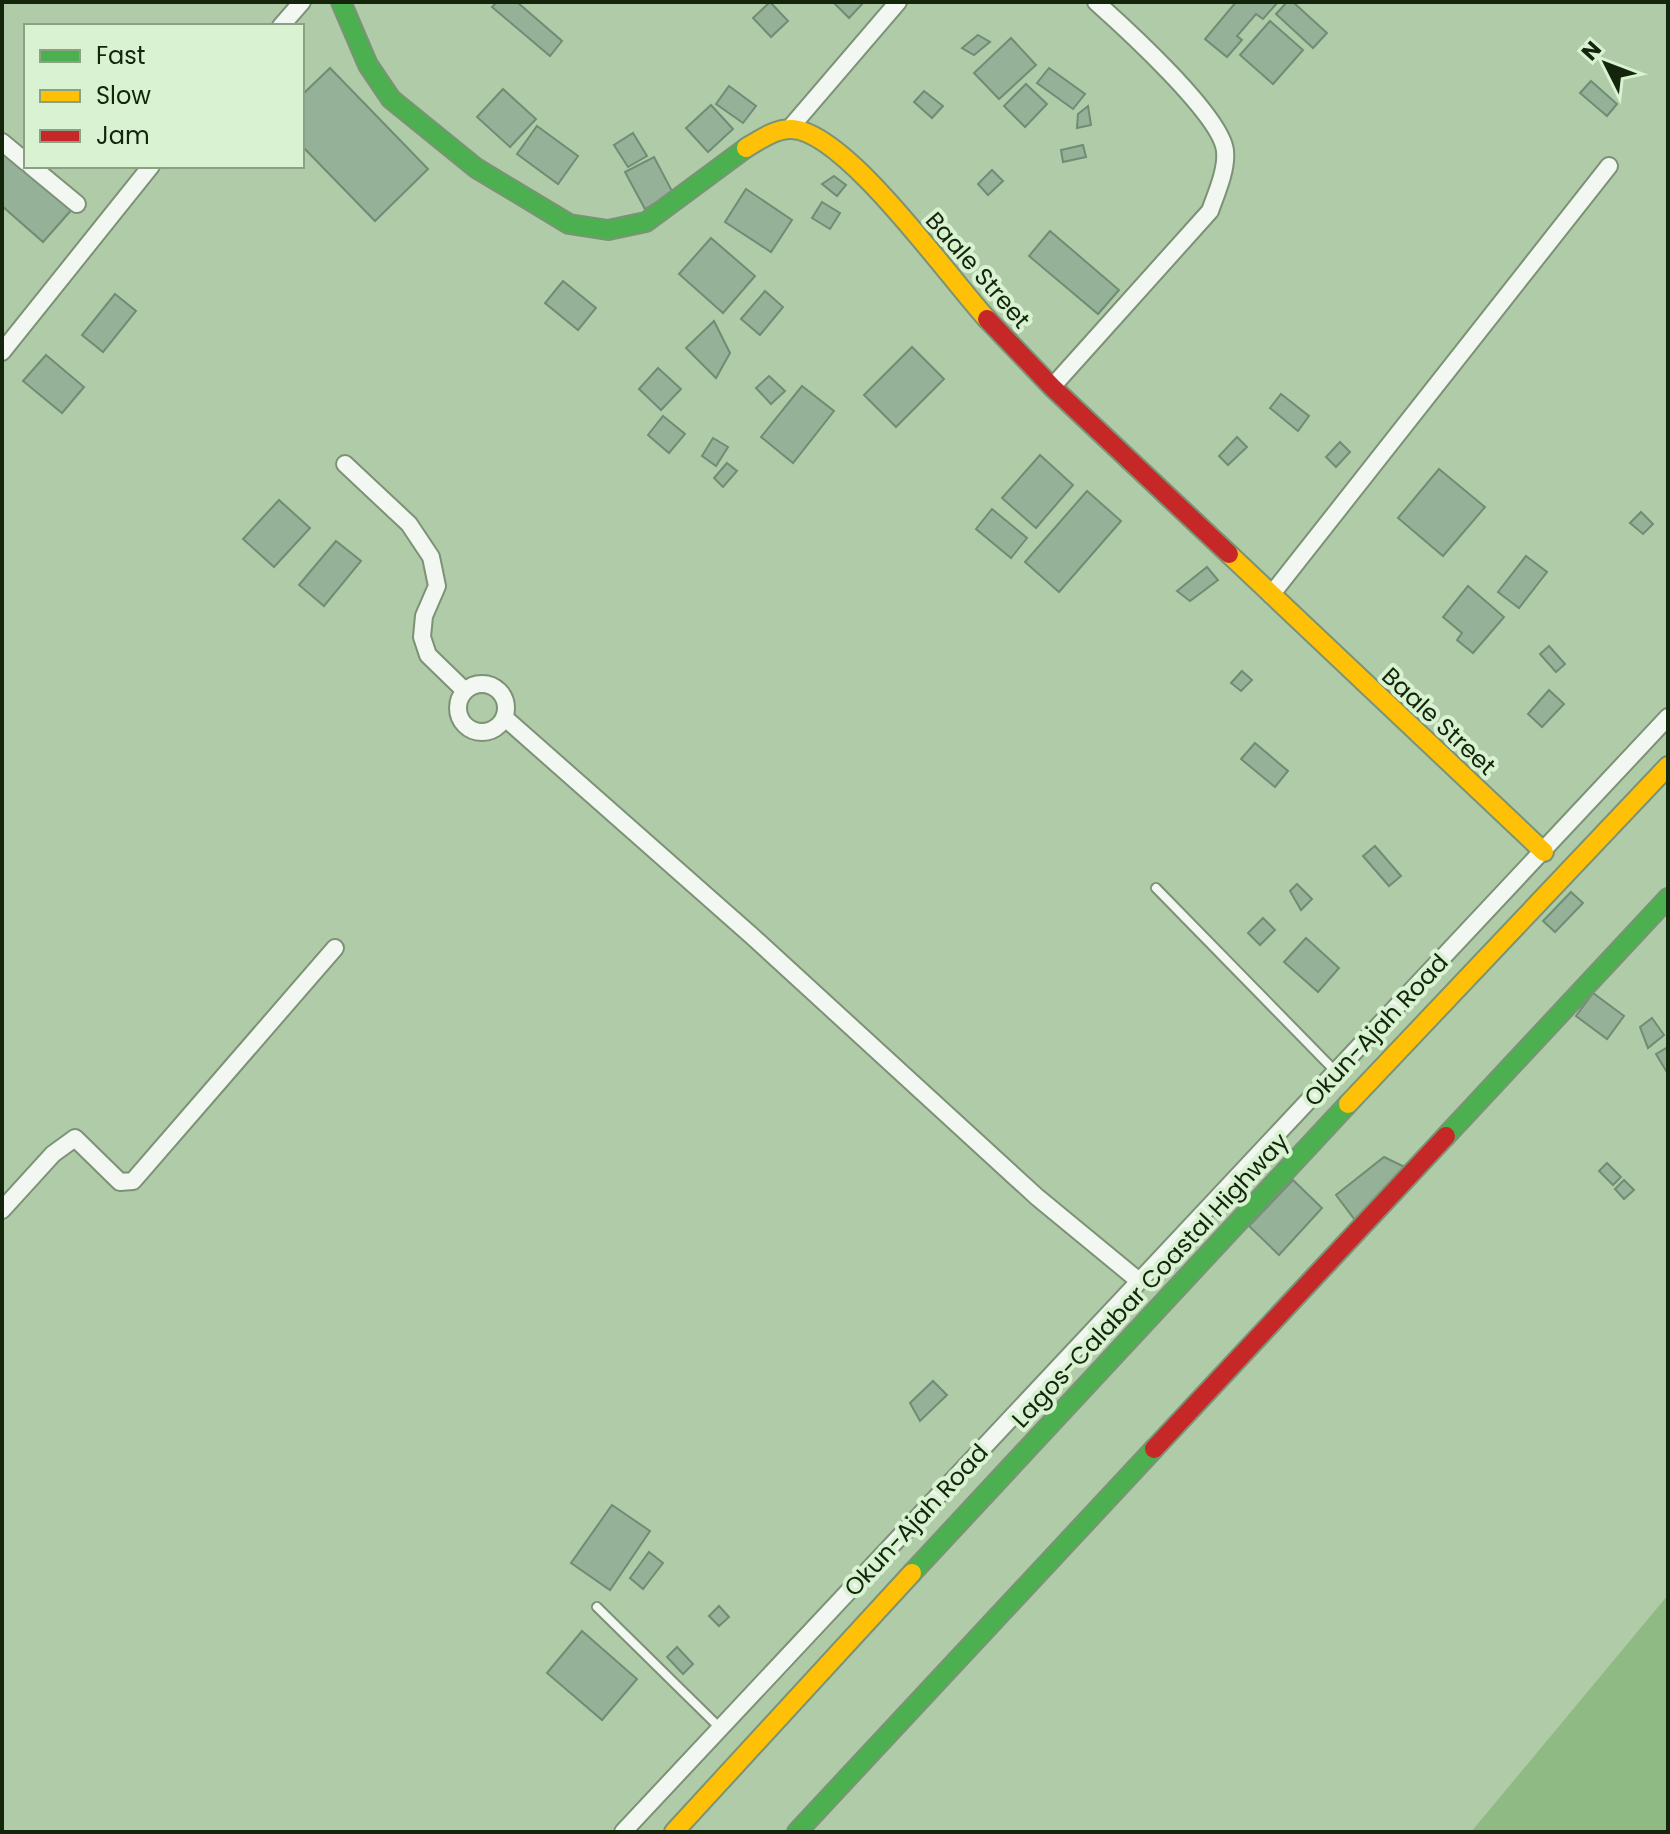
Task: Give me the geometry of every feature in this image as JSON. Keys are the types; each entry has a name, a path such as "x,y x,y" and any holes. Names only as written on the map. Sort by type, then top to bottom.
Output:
{"main road":[{"path":"341,2 364,58 390,98 451,148 532,204 571,225 610,231 644,223 751,146 790,128"},
{"name":"Baale Street","path":"790,128 813,135 832,147 893,208 977,308 1052,387 1544,852"},
{"name":"Lagos-Calabar Coastal Highway","path":"674,1832 1204,1255 1668,766"},
{"path":"797,1832 1668,898"}],"street":[{"path":"283,24 302,2"},
{"path":"790,128 898,2"},
{"path":"1052,387 1210,211 1220,183 1226,150 1214,127 1192,100 1146,48 1096,2"},
{"path":"2,142 24,160"},
{"path":"1271,595 1609,166"},
{"path":"33,168 77,204"},
{"path":"2,352 149,168"},
{"path":"345,464 409,524 431,557 437,586 424,616 422,637 428,655 464,690"},
{"path":"479,683 496,687 506,701 505,718 492,731 475,733 461,723 456,706 464,690 479,683"},
{"name":"Okun-Ajah Road","path":"623,1832 1668,717"},
{"path":"505,718 764,946 1037,1197 1139,1281"},
{"path":"2,1210 53,1154 75,1138 120,1182 133,1181 335,948"}],"lane":[{"path":"1156,888 1336,1073"},
{"path":"597,1607 720,1728"}],"shaded area":[{"path":"1668,1595 1668,1832 1471,1832"}],"building":[{"path":"497,2 517,2 562,41 550,56 492,7"},
{"path":"770,2 788,21 771,37 753,18"},
{"path":"833,2 864,2 849,18"},
{"path":"1236,2 1278,2 1263,19 1256,14 1237,36 1242,40 1227,57 1205,39"},
{"path":"1287,2 1293,2 1327,33 1313,48 1276,14"},
{"path":"1270,21 1303,50 1273,84 1240,55"},
{"path":"978,35 990,42 974,55 962,48"},
{"path":"1011,38 1036,65 999,99 974,73"},
{"path":"330,68 428,169 375,221 304,148 304,93"},
{"path":"1049,68 1085,94 1073,109 1037,83"},
{"path":"1591,81 1617,104 1607,116 1580,93"},
{"path":"1026,84 1047,104 1025,127 1004,106"},
{"path":"729,86 756,106 743,123 716,104"},
{"path":"503,89 536,119 510,147 477,117"},
{"path":"924,91 943,106 932,118 914,102"},
{"path":"711,105 733,129 708,152 686,128"},
{"path":"1088,106 1091,125 1077,128 1078,114"},
{"path":"537,126 578,156 558,184 517,154"},
{"path":"633,133 647,156 628,167 614,145"},
{"path":"2,145 24,164 24,168 29,168 74,207 43,242 2,206"},
{"path":"1083,145 1086,157 1063,162 1061,150"},
{"path":"654,157 673,193 645,209 625,172"},
{"path":"992,170 1003,181 988,195 978,184"},
{"path":"834,176 846,185 837,196 822,184"},
{"path":"746,189 792,220 771,252 725,222"},
{"path":"822,202 840,213 830,229 812,218"},
{"path":"1050,231 1119,290 1098,314 1029,256"},
{"path":"711,238 755,276 723,313 679,274"},
{"path":"563,281 596,308 578,330 545,303"},
{"path":"765,291 783,307 760,335 741,319"},
{"path":"115,294 136,311 103,352 82,335"},
{"path":"714,321 730,353 716,378 686,348"},
{"path":"912,347 944,379 896,427 864,395"},
{"path":"46,355 84,387 62,413 23,381"},
{"path":"658,368 681,389 661,410 639,389"},
{"path":"769,376 785,391 771,404 756,388"},
{"path":"802,386 834,411 793,463 761,437"},
{"path":"1281,394 1309,416 1298,431 1270,408"},
{"path":"663,416 685,434 669,453 648,435"},
{"path":"1237,437 1247,447 1228,465 1219,456"},
{"path":"713,438 728,447 716,466 702,456"},
{"path":"1340,442 1350,452 1336,467 1326,457"},
{"path":"1040,455 1073,485 1036,528 1002,498"},
{"path":"727,463 737,471 723,487 714,478"},
{"path":"1439,469 1485,507 1443,556 1398,518"},
{"path":"1087,491 1121,521 1059,592 1025,562"},
{"path":"279,500 310,528 274,567 243,539"},
{"path":"992,509 1027,538 1011,558 976,529"},
{"path":"1641,512 1653,524 1643,534 1630,523"},
{"path":"336,541 361,561 324,606 299,585"},
{"path":"1526,556 1547,572 1519,608 1498,592"},
{"path":"1207,567 1218,580 1190,601 1177,591"},
{"path":"1468,586 1504,617 1473,653 1457,640 1462,633 1443,617"},
{"path":"1549,646 1565,664 1556,672 1540,654"},
{"path":"1242,671 1252,680 1241,691 1231,683"},
{"path":"1549,690 1564,704 1542,727 1528,714"},
{"path":"1255,743 1288,771 1275,787 1241,759"},
{"path":"1375,846 1401,876 1389,886 1363,856"},
{"path":"1297,884 1312,899 1301,910 1290,891"},
{"path":"1571,892 1583,903 1555,932 1543,921"},
{"path":"1263,918 1275,930 1260,945 1248,933"},
{"path":"1306,938 1339,968 1318,992 1284,962"},
{"path":"1593,993 1624,1016 1607,1039 1576,1016"},
{"path":"1652,1018 1664,1035 1648,1048 1640,1027"},
{"path":"1668,1047 1668,1074 1656,1054"},
{"path":"1384,1157 1415,1172 1355,1220 1336,1195"},
{"path":"1607,1163 1621,1177 1613,1185 1599,1171"},
{"path":"1293,1180 1322,1208 1279,1255 1249,1226"},
{"path":"1624,1180 1634,1190 1624,1199 1615,1189"},
{"path":"933,1381 947,1395 920,1421 910,1403"},
{"path":"612,1505 650,1531 610,1590 571,1563"},
{"path":"649,1552 663,1563 643,1589 630,1578"},
{"path":"719,1606 729,1617 719,1626 709,1616"},
{"path":"582,1631 637,1679 602,1720 547,1673"},
{"path":"677,1647 693,1664 683,1674 667,1657"}],"traffic: fast":[{"path":"341,2 368,65 391,99 476,168 569,224 608,230 646,222 746,148"},
{"path":"1446,1136 1668,898"},
{"path":"912,1573 1348,1104"},
{"path":"797,1832 1154,1449"}],"traffic: slow":[{"path":"746,148 773,133 791,129 813,136 839,153 895,209 987,319"},
{"path":"1229,554 1544,852"},
{"path":"1348,1104 1668,766"},
{"path":"674,1832 912,1573"}],"traffic: jam":[{"path":"987,319 1052,387 1229,554"},
{"path":"1154,1449 1446,1136"}]}
